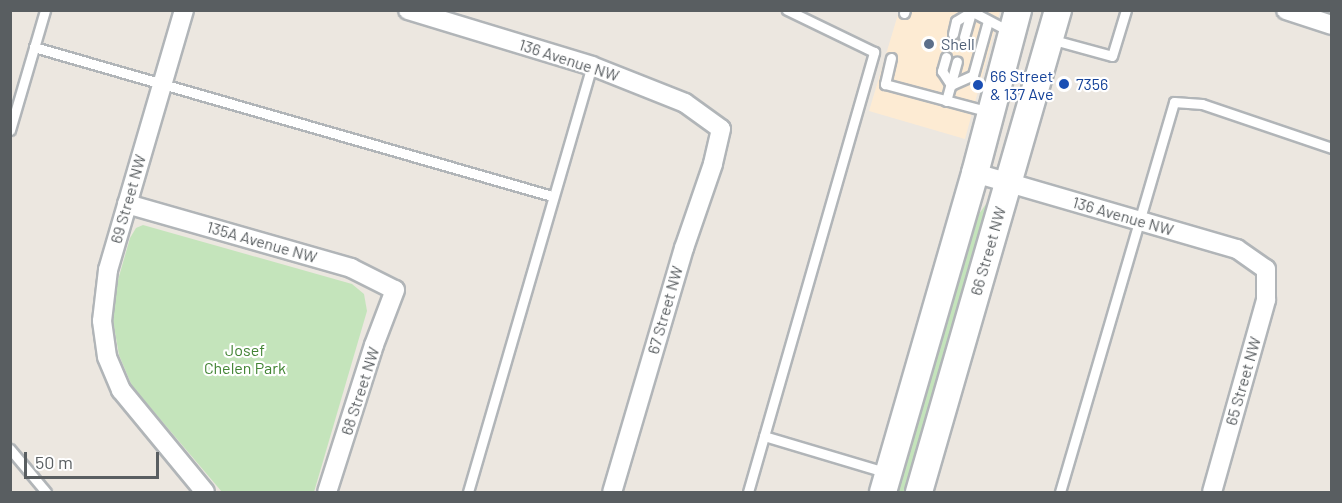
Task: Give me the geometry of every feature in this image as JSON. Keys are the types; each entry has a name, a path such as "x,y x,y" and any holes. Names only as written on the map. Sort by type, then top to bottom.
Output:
{"main road":[{"name":"66 Street NW","path":"919,492 1058,10"},
{"name":"66 Street NW","path":"886,483 975,173 1015,22"}],"street":[{"name":"69 Street NW","path":"184,10 108,270 102,303 107,357 121,390 206,492"},
{"name":"136 Avenue NW","path":"408,10 434,14 592,66 685,103 721,129"},
{"path":"1286,10 1332,25"},
{"name":"67 Street NW","path":"612,492 684,248 713,164 721,129"},
{"name":"136 Avenue NW","path":"975,173 1237,249 1266,268"},
{"name":"135A Avenue NW","path":"127,204 351,268 395,290"},
{"name":"65 Street NW","path":"1212,492 1266,300 1266,268"},
{"name":"68 Street NW","path":"327,492 374,345 395,290"}],"lane":[{"path":"10,130 45,10"},
{"path":"748,492 874,52 787,10"},
{"path":"1050,39 1112,56 1126,10"},
{"path":"970,11 988,21 1015,22"},
{"path":"953,33 956,21 970,11"},
{"path":"964,37 970,11"},
{"path":"951,85 973,75 988,21"},
{"path":"34,48 552,196"},
{"path":"946,57 942,71 951,85"},
{"path":"891,58 885,84 990,112"},
{"path":"946,100 957,61"},
{"path":"468,492 552,196 592,66"},
{"path":"1060,492 1174,102 1202,104 1332,148"},
{"path":"764,436 886,483"},
{"path":"10,449 46,492"}],"shaded area":[{"path":"899,11 1000,11 965,139 869,111"}],"green space":[{"path":"991,201 908,492 898,492 979,214"},
{"name":"Josef Chelen Park","path":"143,225 352,284 364,294 367,311 314,492 222,492 132,386 119,355 113,321 116,287 130,238 136,228"}],"place":[{"name":"Shell","path":"929,44"},
{"name":"7356","path":"1064,84"},
{"name":"66 Street & 137 Ave","path":"978,85"}]}
